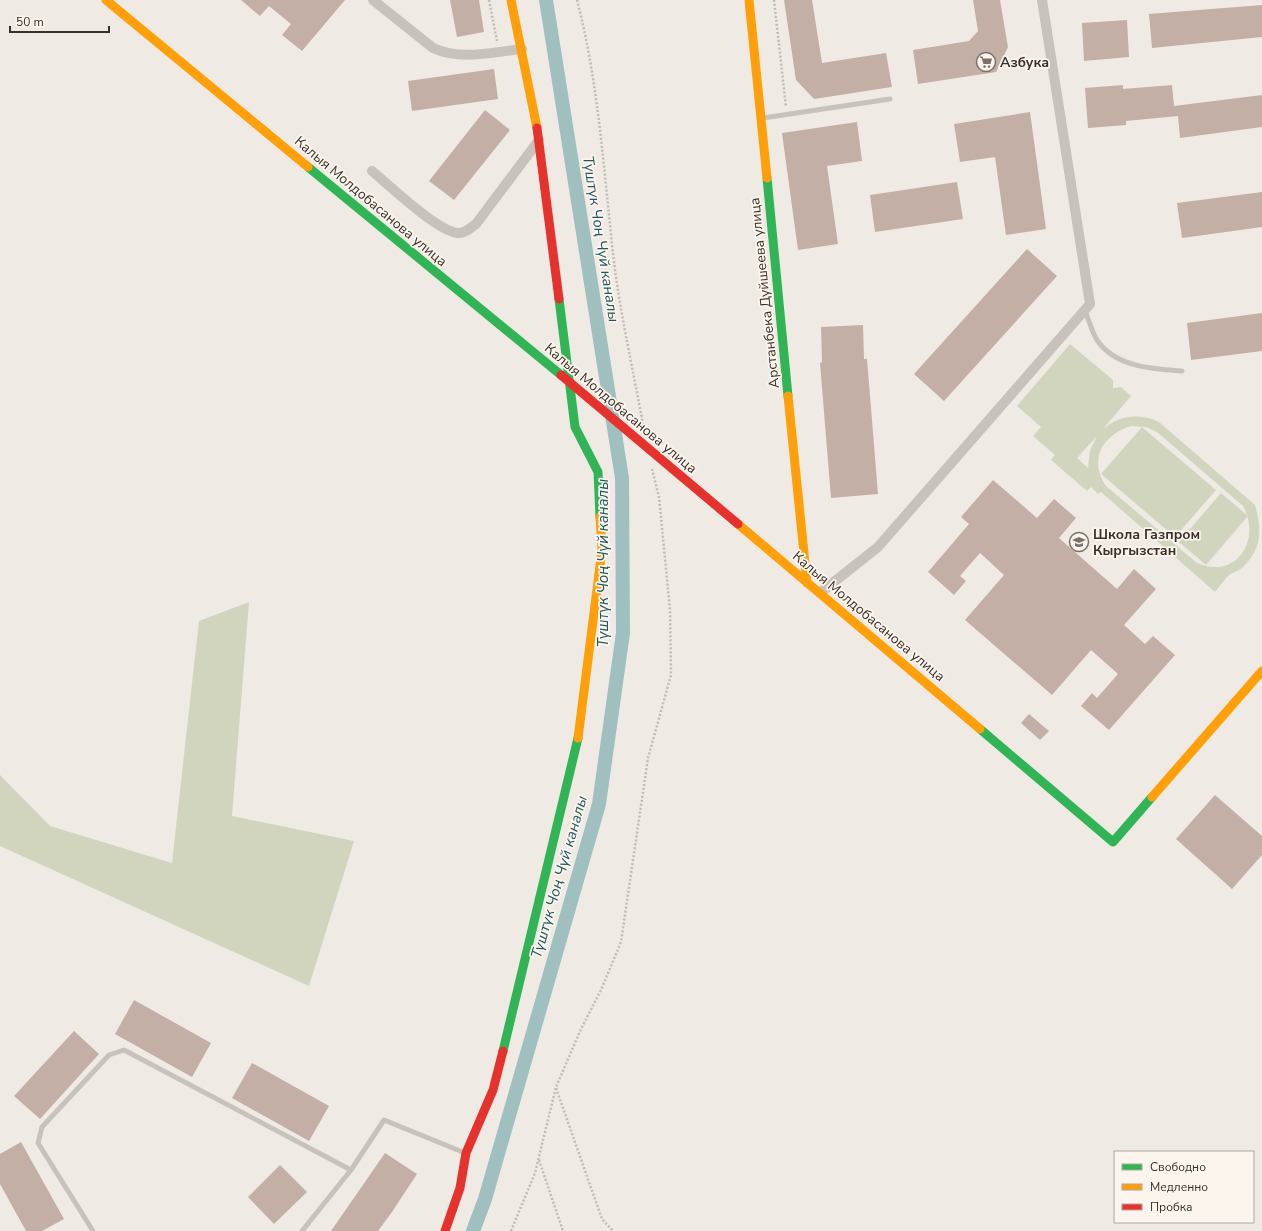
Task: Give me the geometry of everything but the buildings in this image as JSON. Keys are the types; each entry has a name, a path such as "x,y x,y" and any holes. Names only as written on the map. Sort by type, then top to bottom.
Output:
{"street":[{"name":"Калыя Молдобасанова улица","path":"106,0 625,428 1113,842 1262,671"},
{"path":"373,0 433,48 444,53 467,55 522,49"},
{"path":"445,1231 460,1188 466,1153 493,1090 562,808 578,738 596,613 602,550 598,472 575,427 539,140 511,0"},
{"name":"Арстанбека Дуйшеева улица","path":"749,0 808,583"},
{"path":"820,593 878,547 1090,304 1042,0"},
{"path":"372,171 440,226 457,233 463,233 476,224 539,140"}],"lane":[{"path":"761,118 890,99"},
{"path":"1085,311 1097,340 1113,357 1148,368 1182,371"},
{"path":"93,1231 38,1143 42,1127 109,1055 124,1050 351,1170"},
{"path":"302,1231 351,1170 384,1120 466,1153"}],"path":[{"path":"489,0 498,52"},
{"path":"510,1231 535,1174 556,1087 581,1029 601,990 620,942 648,758 671,675 670,610 659,497 647,448 615,272 593,76 586,32 578,0"},
{"path":"774,0 787,114"},
{"path":"556,1087 602,1219 613,1231"},
{"path":"539,1159 563,1231"}],"green space":[{"path":"1070,344 1113,380 1113,388 1121,387 1131,396 1103,429 1109,424 1123,418 1130,417 1144,417 1159,422 1255,505 1259,522 1259,538 1254,553 1240,570 1229,575 1215,592 1101,492 1098,494 1091,487 1087,491 1051,460 1055,455 1033,436 1041,427 1017,406","holes":["1131,426 1146,427 1157,432 1243,506 1248,519 1249,532 1247,543 1242,554 1234,561 1223,566 1211,567 1197,563 1106,486 1098,466 1101,449 1113,435","1097,436 1090,450 1088,468 1077,458"]},
{"path":"1142,427 1216,490 1175,537 1101,474"},
{"path":"1221,493 1248,516 1206,565 1179,542"},
{"path":"249,602 232,816 354,841 309,986 0,846 0,775 50,826 172,863 199,621"}],"waterway":[{"name":"Түштүк Чоң Чүй каналы","path":"473,1231 485,1199 599,804 623,633 622,478 546,0"}],"traffic: fast":[{"path":"308,167 561,375"},
{"path":"767,178 788,396"},
{"path":"559,299 575,427 598,472 600,517"},
{"path":"980,729 1113,842 1152,797"},
{"path":"503,1051 578,738"}],"traffic: slow":[{"path":"106,0 308,167"},
{"path":"511,0 537,128"},
{"path":"749,0 767,178"},
{"path":"788,396 807,583"},
{"path":"578,738 602,550 600,517"},
{"path":"738,524 980,729"},
{"path":"1152,797 1262,671"}],"traffic: jam":[{"path":"537,128 559,299"},
{"path":"561,375 738,524"},
{"path":"445,1231 460,1188 466,1153 493,1090 503,1051"}],"place":[{"name":"Азбука","path":"986,62"},
{"name":"Школа Газпром Кыргызстан","path":"1079,542"}]}
